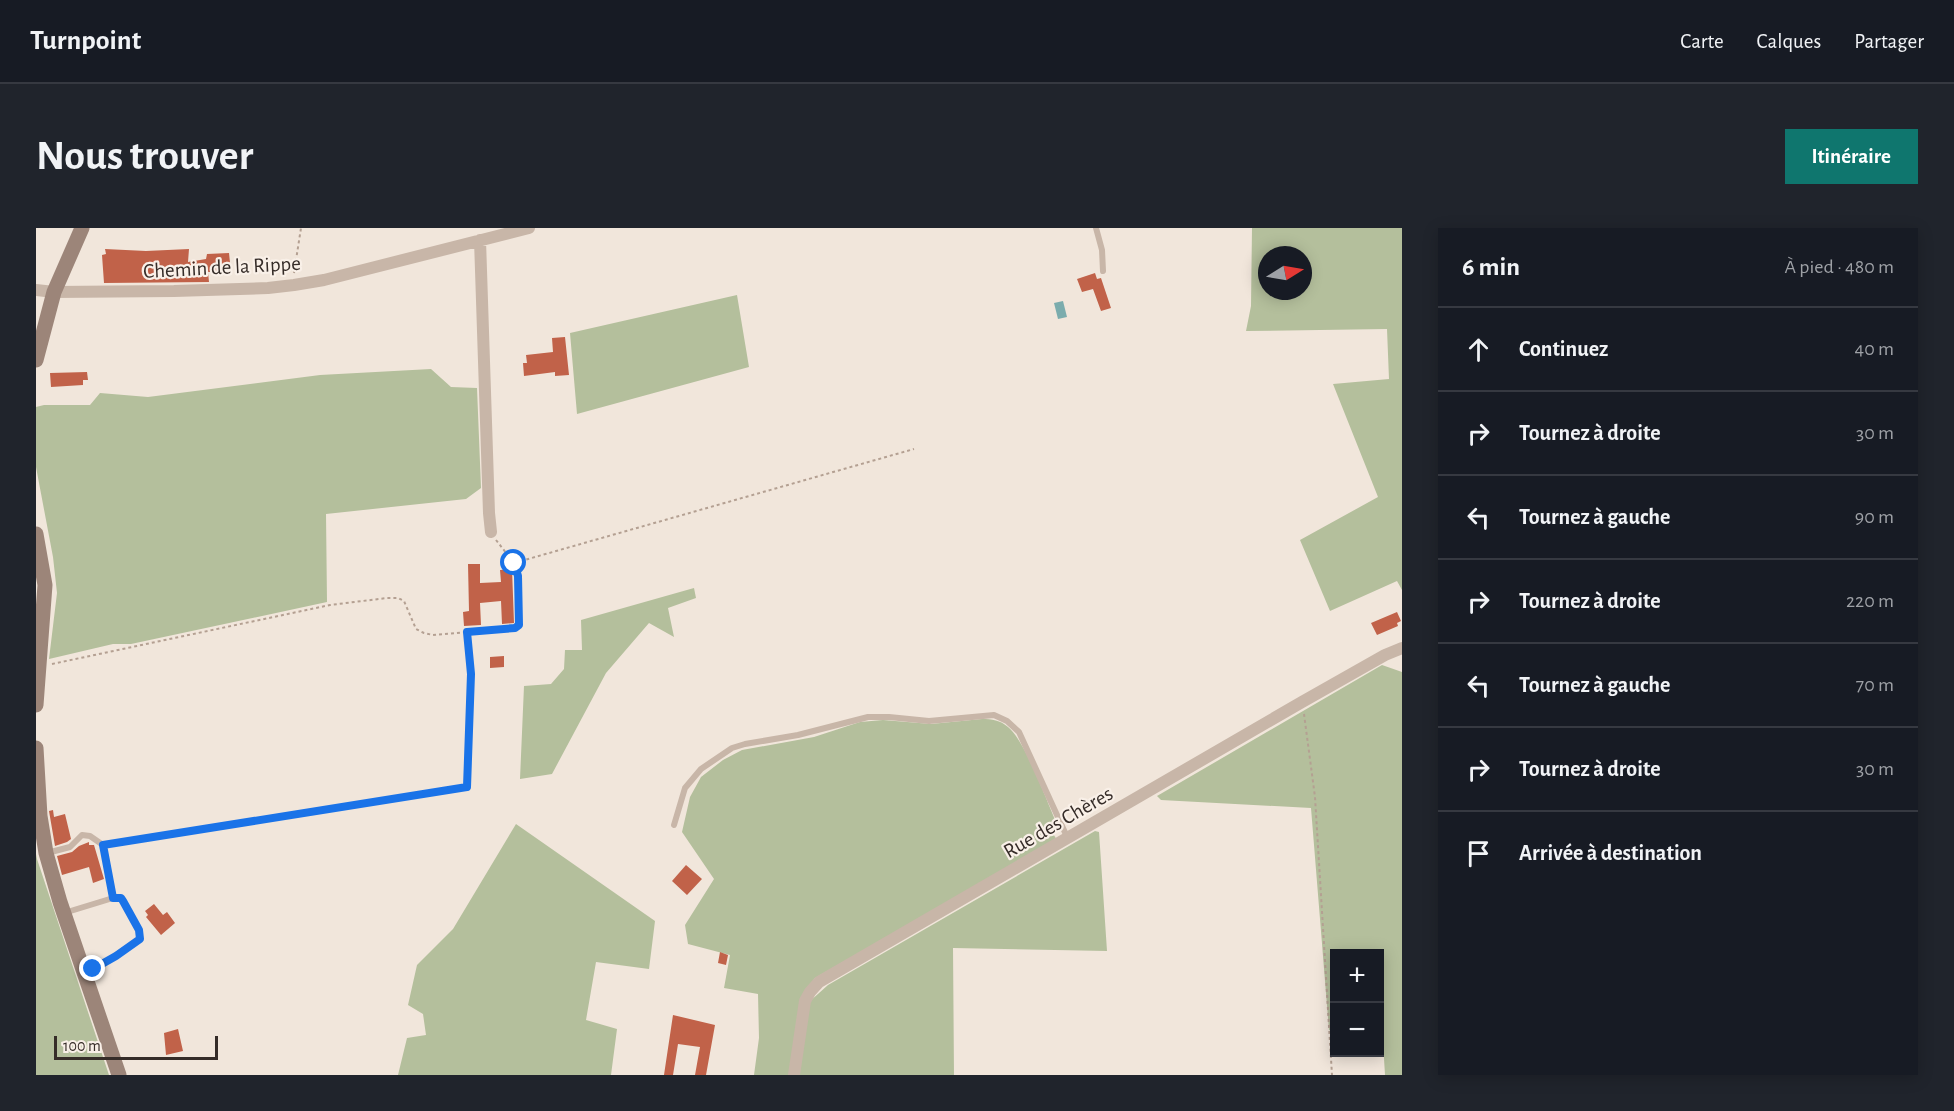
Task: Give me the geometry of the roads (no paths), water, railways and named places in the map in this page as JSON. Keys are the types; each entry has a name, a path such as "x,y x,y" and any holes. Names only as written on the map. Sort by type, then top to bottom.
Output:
{"street":[{"path":"36,360 54,292 82,228"},
{"name":"Chemin de la Rippe","path":"36,290 54,292 185,291 288,286 324,280 529,228"},
{"path":"480,240 488,501 491,532"},
{"path":"36,534 45,585 36,705"},
{"name":"Rue des Chères","path":"794,1075 805,1001 819,982 1302,702 1385,655 1402,648"},
{"path":"36,748 40,816 46,853 64,914 119,1075"}],"lane":[{"path":"1096,228 1102,250 1103,271"},
{"path":"674,825 685,788 700,769 732,748 798,735 868,717 929,721 994,715 1007,721 1019,732 1068,839"},
{"path":"46,853 70,847 82,835 90,836 103,845"},
{"path":"64,914 113,898 121,898 139,930 140,939 110,960 84,972"}],"water":[{"path":"1063,301 1067,317 1058,319 1054,303"}]}
